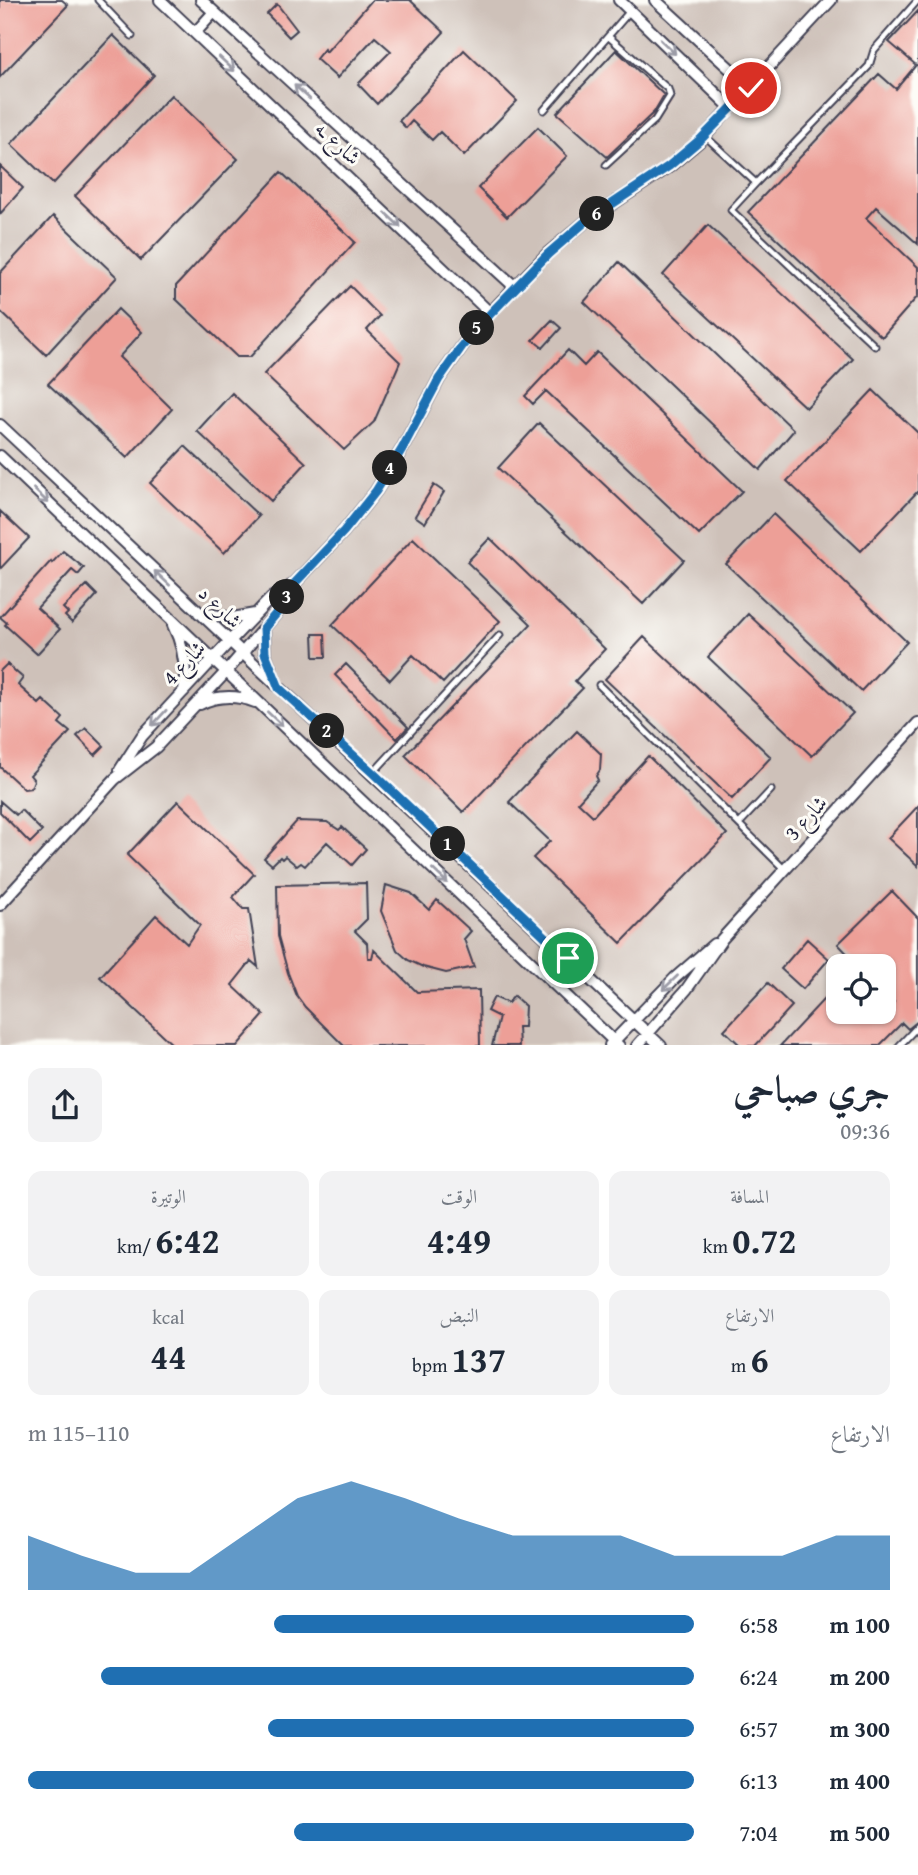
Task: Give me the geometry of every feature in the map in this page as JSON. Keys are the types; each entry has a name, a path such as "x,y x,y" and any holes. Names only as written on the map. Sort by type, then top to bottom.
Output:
{"street":[{"name":"شارع ـه","path":"160,0 491,313"},
{"name":"شارع ـه","path":"201,0 515,287"},
{"path":"619,0 730,107"},
{"path":"655,0 751,88"},
{"name":"شارع 4","path":"0,905 115,779 156,747 280,609 294,584 344,531 376,491 439,379 463,345 491,313 548,254 585,222 669,166 705,136 831,0"},
{"path":"195,33 214,12"},
{"name":"شارع د","path":"0,425 661,1045"},
{"name":"شارع د","path":"0,456 614,1044"},
{"name":"شارع 4","path":"115,779 142,736 271,598 294,584"},
{"path":"199,613 221,618 255,614"},
{"path":"168,617 181,643 185,659 184,691"},
{"path":"264,628 265,653 279,688"},
{"path":"194,706 219,697 232,696 258,703"},
{"name":"شارع 3","path":"636,1045 687,990 722,939 918,723"},
{"name":"شارع 3","path":"614,1044 674,978 722,939"}],"lane":[{"path":"98,0 132,36"},
{"path":"875,346 731,210 869,66 874,50 918,0"},
{"path":"544,110 630,11"},
{"path":"606,165 655,120 670,96 668,89 609,37"},
{"path":"705,136 756,183"},
{"path":"373,773 500,635"},
{"path":"599,685 785,870"},
{"path":"739,824 771,790"},
{"path":"899,1045 918,1026"}],"shaded area":[{"path":"0,0 918,0 918,1045 0,1045"}],"building":[{"path":"0,0 62,0 68,5 0,77"},
{"path":"372,0 410,0 444,32 377,104 358,84 391,51 375,37 337,78 316,59 324,49 326,52"},
{"path":"277,4 297,30 289,37 267,14"},
{"path":"918,11 918,244 876,207 866,218 918,267 918,296 882,337 748,212 879,74 896,89 916,65 889,42"},
{"path":"113,35 154,75 53,184 11,144"},
{"path":"464,50 517,101 464,156 440,132 432,140 412,121 406,128 399,121"},
{"path":"616,50 664,95 654,112 607,157 557,113"},
{"path":"171,95 238,159 141,260 75,196"},
{"path":"538,127 567,156 507,217 478,188"},
{"path":"0,166 23,188 0,214"},
{"path":"281,172 355,242 250,357 237,357 176,299 176,286"},
{"path":"53,216 117,277 46,355 0,311 0,273"},
{"path":"708,225 853,359 806,408 663,275"},
{"path":"619,262 794,430 760,470 584,302"},
{"path":"350,286 380,316 367,330 400,362 374,422 344,450 264,374"},
{"path":"118,309 142,332 119,357 172,409 127,458 48,384"},
{"path":"552,320 561,328 543,348 533,340"},
{"path":"568,350 584,366 597,352 742,491 699,535 546,391 533,404 525,396"},
{"path":"873,390 918,433 918,491 861,551 787,481"},
{"path":"232,393 306,463 271,501 197,431"},
{"path":"539,423 684,560 643,604 498,468"},
{"path":"185,446 259,516 224,553 150,483"},
{"path":"434,485 444,492 425,523 415,516"},
{"path":"0,511 29,538 0,569"},
{"path":"773,514 907,642 861,691 726,564"},
{"path":"413,538 500,621 443,683 413,655 390,680 332,625"},
{"path":"490,538 605,649 575,681 583,688 463,812 405,755 531,624 467,562"},
{"path":"63,551 84,568 78,575 72,570 37,608 60,629 37,654 5,625 7,623 0,617"},
{"path":"87,585 97,595 72,623 65,616 68,613 63,608"},
{"path":"748,614 853,713 812,756 708,657"},
{"path":"313,634 325,634 326,657 314,657"},
{"path":"644,637 771,757 732,799 605,679"},
{"path":"7,664 23,678 18,685 39,704 43,700 63,718 59,723 70,732 30,775 34,780 31,788 24,789 0,767 0,671"},
{"path":"346,664 408,727 397,739 335,675"},
{"path":"86,728 104,746 95,755 77,736"},
{"path":"577,731 601,754 600,770 596,776 598,780 578,802 593,816 648,756 727,834 621,943 533,858 550,841 509,802"},
{"path":"0,801 16,815 21,810 42,831 30,843 0,812"},
{"path":"178,801 254,874 233,897 243,909 249,909 258,967 251,961 232,985 264,1015 238,1045 173,1045 100,977 156,915 187,944 200,925 127,855"},
{"path":"918,806 918,866 888,838"},
{"path":"297,821 327,822 339,830 342,827 366,849 352,865 327,842 305,866 301,863 297,866 285,856 272,865 264,858"},
{"path":"366,883 367,919 355,931 367,943 368,958 372,958 374,950 417,992 479,990 480,1045 343,1045 297,996 278,936 277,885"},
{"path":"386,885 411,893 429,910 437,900 471,931 464,939 474,967 446,973 408,960 397,950 381,911"},
{"path":"892,891 918,918 918,1021 908,1029 902,1023 880,1045 781,1045 826,997 826,1024 896,1024 896,954 848,954 838,944"},
{"path":"807,939 826,956 826,962 803,989 781,969"},
{"path":"768,983 792,1006 756,1045 740,1045 724,1030"},
{"path":"514,996 525,1006 524,1027 518,1027 519,1045 492,1045 499,1017 487,1011 494,997 508,1003"}],"route":[{"path":"568,958 279,688 268,665 264,628 280,609 294,584 344,531 376,491 439,379 463,345 491,313 548,254 585,222 669,166 701,139 751,88"}]}
